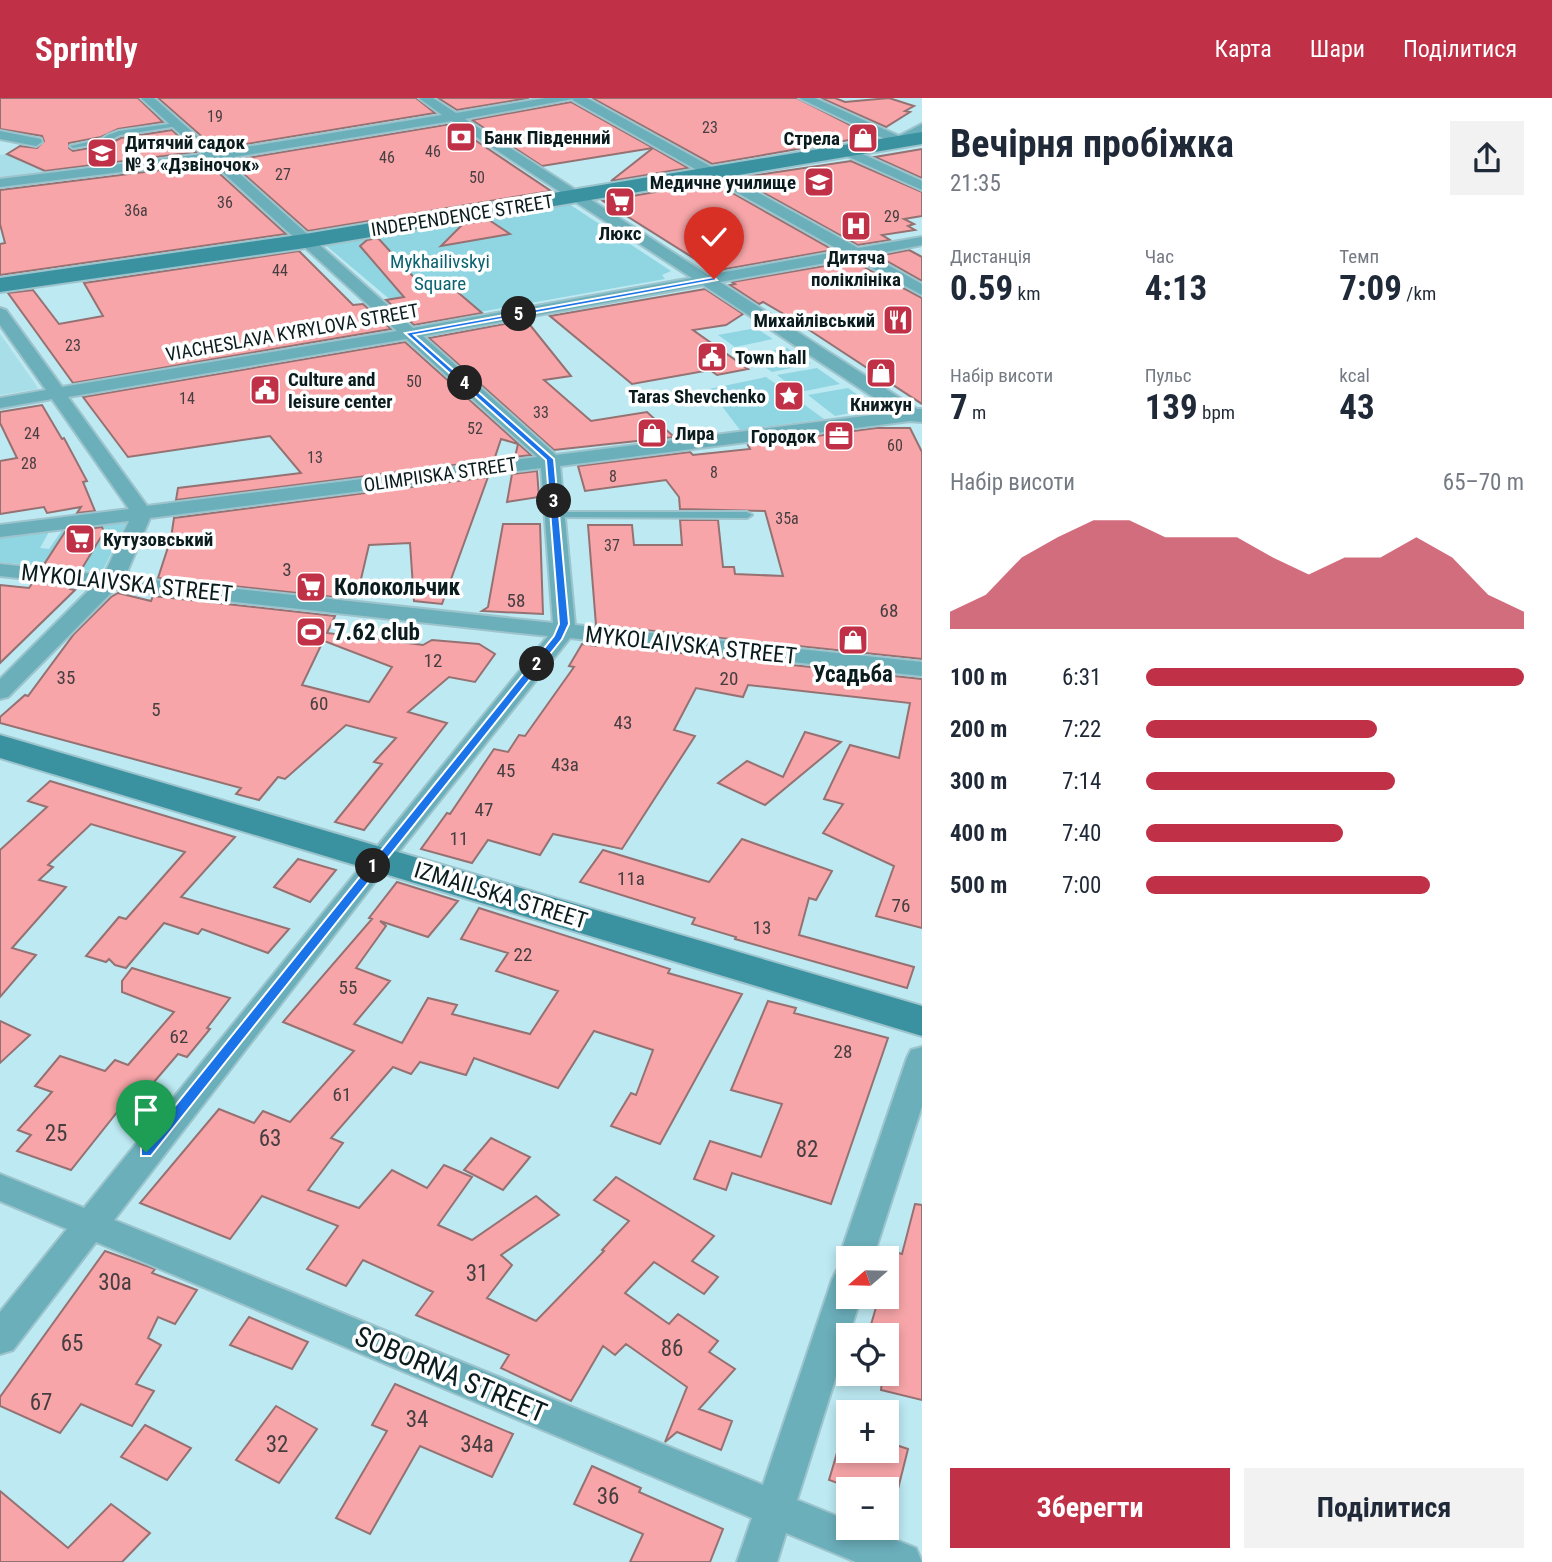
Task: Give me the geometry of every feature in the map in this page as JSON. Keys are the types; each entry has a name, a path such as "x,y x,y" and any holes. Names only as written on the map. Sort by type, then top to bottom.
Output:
{"street":[{"path":"0,1339 89,1223 559,637 564,624 550,459 147,98"},
{"path":"425,98 919,417"},
{"path":"0,183 210,157 567,98"},
{"path":"578,98 922,290"},
{"path":"805,98 900,141 922,128"},
{"path":"0,135 36,142"},
{"name":"INDEPENDENCE STREET","path":"0,285 577,197 922,138"},
{"path":"845,150 922,186"},
{"name":"VIACHESLAVA KYRYLOVA STREET","path":"0,403 922,241"},
{"path":"0,313 142,513 116,576 0,692"},
{"name":"OLIMPIISKA STREET","path":"0,531 550,459 919,417"},
{"name":"MYKOLAIVSKA STREET","path":"0,570 922,668"},
{"name":"IZMAILSKA STREET","path":"0,746 922,1021"},
{"path":"860,1246 922,1058"},
{"name":"SOBORNA STREET","path":"0,1187 902,1562"},
{"path":"757,1562 839,1309"}],"lane":[{"path":"73,146 104,141 119,133 176,125"},
{"path":"555,515 747,515"}],"shaded area":[{"name":"Дитячий садок № 3 «Дзвіночок»","path":"161,125 192,155 0,178 0,155 25,152 29,146 90,142 112,132"},
{"path":"0,334 34,382 38,389 0,395"}],"green space":[{"name":"Mykhailivskyi Square","path":"569,204 671,271 662,275 665,279 418,323 323,243"},
{"path":"756,328 773,339 735,347 718,335"},
{"path":"787,348 811,364 772,372 748,355"},
{"path":"817,368 840,384 800,392 777,375"},
{"path":"766,377 787,392 774,394 784,402 798,400 824,419 740,430 709,389"},
{"path":"848,388 876,408 835,416 808,395"},
{"path":"127,521 102,572 0,562 0,536 50,530 40,548 49,549 63,529"}],"building":[{"path":"0,98 138,98 163,122 118,129 101,137 69,143 69,148 73,151 106,145 121,138 172,130 196,152 45,171 7,154 20,146 37,148 44,141 42,136 0,129"},
{"path":"158,98 416,98 435,113 216,149"},
{"path":"438,98 529,98 457,110"},
{"path":"592,98 797,98 872,136 712,164"},
{"path":"821,98 835,98 845,102 889,98 914,106 905,111 910,112 886,127"},
{"path":"571,102 653,148 542,166 472,120"},
{"path":"451,124 551,191 308,231 229,161"},
{"path":"653,148 688,168 611,181"},
{"path":"922,149 922,178 875,157"},
{"path":"851,161 922,192 922,216 904,219 914,224 908,226 915,230 882,235 890,240 858,245 737,178"},
{"path":"209,164 286,234 0,275 0,244 5,243 0,224 0,190"},
{"path":"713,182 833,250 714,271 603,201"},
{"path":"489,220 510,234 441,246 463,224"},
{"path":"378,238 428,293 454,289 482,313 414,325 386,300 404,297 360,246 367,240"},
{"path":"909,250 922,257 922,281 878,256"},
{"path":"299,251 353,305 363,304 391,329 73,383 8,293 33,290 59,324 103,316 84,283"},
{"path":"853,261 922,298 922,404 794,320 763,302 759,304 730,285 735,284 732,282"},
{"path":"705,289 743,314 726,325 693,330 748,369 717,375 710,370 632,384 550,316"},
{"path":"526,320 571,376 544,380 591,421 647,412 674,437 554,450 429,338"},
{"path":"405,342 531,455 515,457 518,444 501,439 494,460 176,500 178,488 301,473 270,436 128,457 83,397"},
{"path":"42,405 62,439 64,438 87,481 83,482 95,511 77,513 81,507 47,513 44,507 0,514 0,461 17,458 0,423 0,412"},
{"path":"876,428 910,428 922,452 922,659 596,625 588,525 632,525 634,545 682,545 680,520 718,520 723,567 734,567 735,574 783,576 765,511 680,509 679,497 666,480 585,491 578,466 690,452 693,455 750,449 748,445"},
{"path":"537,471 539,497 507,502 512,474"},
{"path":"488,477 442,604 414,601 410,543 369,545 357,596 345,595 343,598 158,578 171,538 174,518"},
{"path":"503,524 540,524 543,614 482,611 488,607"},
{"name":"Кутузовський","path":"102,527 104,532 81,570 43,566 65,532"},
{"path":"33,582 71,586 70,589 75,590 0,663 0,585 29,588"},
{"path":"118,593 151,601 153,596 335,616 327,633 423,645 432,640 479,644 495,654 475,682 449,677 408,712 447,723 364,830 335,822 382,764 374,762 396,738 346,725 285,779 278,777 259,800 236,794 241,788 0,723 0,717 25,695 28,696 74,634","holes":["325,637 324,641 392,667 369,702 302,685"]},
{"path":"582,644 922,679 922,928 876,916 894,866 823,833 843,804 824,799 850,745 899,758 910,703 748,685 743,697 696,688 674,730 695,736 622,849 553,834 540,855 488,840 472,863 421,849 447,813 450,814 494,749 508,752 519,735 525,736 574,667 569,666"},
{"path":"805,732 841,742 765,805 718,783 747,761 783,777"},
{"path":"50,781 235,837 181,897 289,929 268,953 202,929 198,934 164,923 126,968 115,965 109,959 106,962 86,956 119,917 126,919 185,852 91,824 48,865 53,867 39,880 66,887 12,948 36,955 0,997 0,850 47,807 28,801"},
{"path":"742,839 832,871 816,900 809,898 799,935 914,967 907,988 735,939 736,937 692,924 695,918 580,882 603,850 709,882"},
{"path":"298,859 336,870 310,902 274,887"},
{"path":"397,882 458,901 428,937 380,921 386,926 356,968 390,981 354,1024 402,1043 428,998 457,1005 452,1014 530,1034 558,991 496,971 508,953 461,939 479,908 670,969 668,973 742,994 660,1144 611,1126 631,1093 636,1095 653,1050 594,1031 558,1088 474,1058 466,1075 420,1062 411,1074 393,1067 331,1138 343,1143 308,1190 359,1208 392,1170 427,1188 444,1165 472,1177 438,1225 472,1240 536,1196 559,1215 501,1255 512,1265 487,1298 536,1321 604,1251 602,1250 629,1221 594,1200 616,1177 714,1236 692,1261 718,1277 704,1294 654,1262 625,1293 669,1324 678,1314 718,1341 709,1352 735,1369 699,1409 732,1421 721,1450 677,1432 665,1442 687,1387 626,1344 615,1355 603,1346 571,1401 501,1368 509,1355 416,1315 433,1292 363,1260 346,1286 307,1269 338,1226 262,1196 230,1239 140,1203 219,1109 254,1123 263,1111 290,1122 354,1051 283,1022 372,919 369,918"},
{"path":"132,968 230,998 187,1057 178,1054 130,1110 122,1106 71,1170 17,1151 31,1135 18,1130 52,1092 35,1086 60,1056 105,1071 115,1060 128,1065 174,1012 122,992 122,981"},
{"path":"768,1001 796,1008 794,1013 888,1038 831,1204 732,1173 726,1190 694,1179 710,1141 761,1157 782,1104 731,1090"},
{"path":"0,1021 30,1035 0,1063"},
{"path":"491,1138 530,1157 503,1190 464,1170"},
{"path":"915,1204 922,1205 922,1400 881,1390 882,1386 899,1386 899,1323 871,1323 876,1309 900,1309 902,1254"},
{"path":"105,1251 155,1269 152,1273 197,1290 175,1324 158,1317 148,1338 161,1345 136,1384 154,1391 132,1426 81,1404 60,1433 0,1406 0,1397"},
{"path":"249,1317 308,1342 292,1369 230,1345"},
{"path":"395,1384 513,1434 492,1477 420,1446 370,1534 336,1518 387,1431 372,1425"},
{"path":"276,1406 317,1429 279,1483 236,1460"},
{"path":"145,1425 191,1448 167,1480 121,1457"},
{"path":"899,1446 908,1449 899,1485 899,1477 836,1477 836,1483 829,1480 836,1456 836,1463 899,1463"},
{"path":"592,1466 641,1488 639,1492 723,1529 710,1562 630,1562 643,1534 574,1504"},
{"path":"0,1491 68,1548 111,1504 150,1533 122,1562 0,1562"}],"place":[{"name":"Банк Південний","path":"461,137"},
{"name":"Стрела","path":"863,138"},
{"name":"Дитячий садок № 3 «Дзвіночок»","path":"102,153"},
{"name":"Медичне училище","path":"819,182"},
{"name":"Люкс","path":"620,202"},
{"name":"Дитяча поліклініка","path":"856,226"},
{"name":"Михайлівський","path":"898,320"},
{"name":"Town hall","path":"712,357"},
{"name":"Книжун","path":"881,373"},
{"name":"Culture and leisure center","path":"265,390"},
{"name":"Taras Shevchenko","path":"789,396"},
{"name":"Лира","path":"652,433"},
{"name":"Городок","path":"839,436"},
{"name":"Кутузовський","path":"80,539"},
{"name":"Колокольчик","path":"311,587"},
{"name":"7.62 club","path":"311,632"},
{"name":"Усадьба","path":"853,640"}],"route":[{"path":"146,1152 559,637 564,624 550,459 408,333 714,279"}]}
